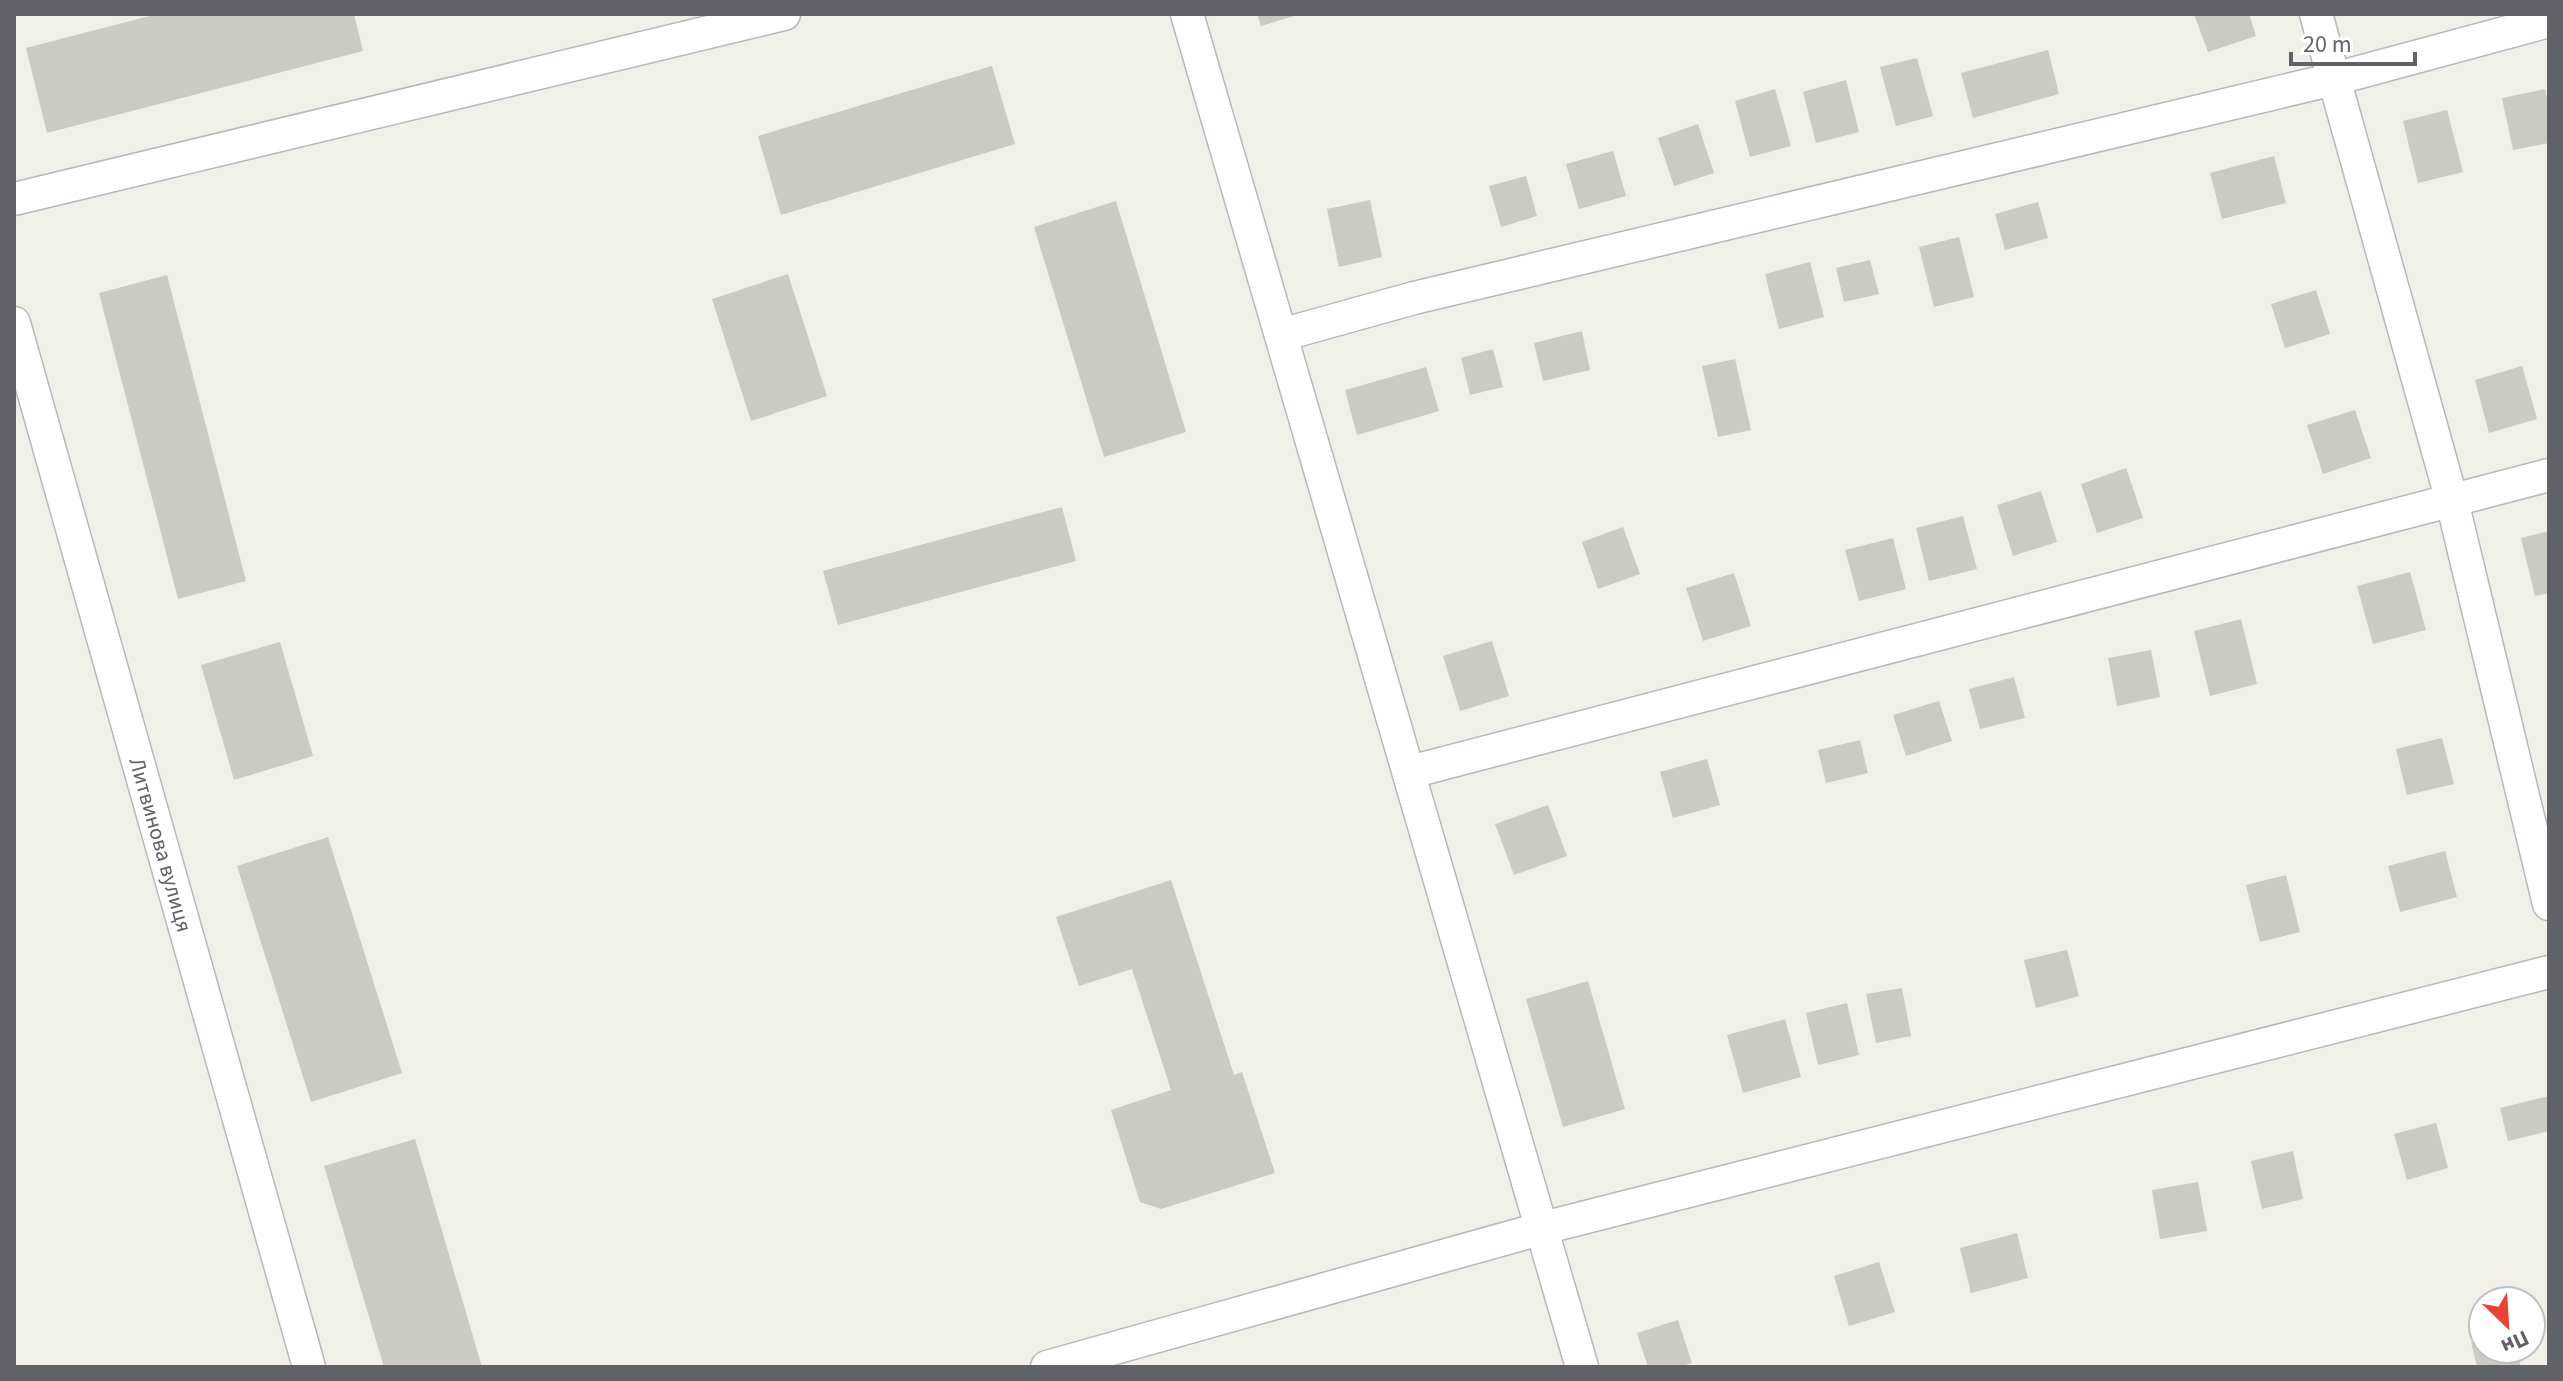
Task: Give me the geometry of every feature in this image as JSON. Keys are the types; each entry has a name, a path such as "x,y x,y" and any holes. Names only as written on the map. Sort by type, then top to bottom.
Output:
{"street":[{"path":"14,199 784,14"},
{"path":"1187,14 1582,1367"},
{"path":"2316,14 2452,501 2549,904"},
{"path":"1281,335 1429,294 2334,79 2549,21"},
{"name":"Литвинова вулиця","path":"14,323 309,1367"},
{"path":"1410,772 2549,475"},
{"path":"1047,1367 1543,1228 2549,972"}],"building":[{"path":"157,14 354,14 363,51 47,133 26,48"},
{"path":"1257,14 1297,14 1297,15 1261,26"},
{"path":"2194,14 2249,14 2256,36 2208,52"},
{"path":"2048,50 2059,94 1973,118 1961,73"},
{"path":"1917,58 1933,116 1896,126 1880,67"},
{"path":"992,66 1015,144 781,215 758,136"},
{"path":"1846,80 1859,132 1816,143 1803,92"},
{"path":"1775,89 1791,146 1750,157 1735,101"},
{"path":"2545,89 2549,109 2549,143 2513,150 2502,98"},
{"path":"2447,110 2463,172 2418,183 2403,121"},
{"path":"1698,124 1714,173 1674,186 1658,138"},
{"path":"1613,151 1626,196 1579,209 1566,164"},
{"path":"2274,156 2286,203 2222,219 2210,173"},
{"path":"1526,176 1537,216 1501,227 1489,186"},
{"path":"1370,200 1382,257 1339,267 1327,209"},
{"path":"1116,201 1186,432 1104,457 1034,227"},
{"path":"2038,202 2048,238 2005,250 1995,214"},
{"path":"1959,237 1974,297 1934,307 1919,247"},
{"path":"1870,260 1879,294 1844,302 1836,268"},
{"path":"1810,262 1824,317 1779,329 1765,274"},
{"path":"788,274 827,396 751,421 712,299"},
{"path":"167,275 246,581 178,599 99,293"},
{"path":"2316,290 2330,334 2285,348 2271,304"},
{"path":"1582,331 1590,370 1543,381 1534,343"},
{"path":"1493,349 1503,387 1470,395 1461,358"},
{"path":"1735,359 1751,430 1718,437 1702,366"},
{"path":"2522,366 2537,419 2489,433 2475,380"},
{"path":"1426,367 1439,411 1357,435 1345,390"},
{"path":"2355,410 2371,458 2323,474 2307,425"},
{"path":"2126,468 2143,518 2097,533 2081,484"},
{"path":"2041,491 2057,542 2013,556 1997,505"},
{"path":"1062,507 1076,561 838,625 823,571"},
{"path":"1963,516 1977,569 1929,581 1916,528"},
{"path":"1623,527 1640,574 1598,589 1582,542"},
{"path":"2549,531 2549,593 2535,596 2521,538"},
{"path":"1893,538 1906,589 1859,601 1845,550"},
{"path":"2410,572 2426,630 2373,644 2357,586"},
{"path":"1734,573 1751,626 1703,641 1686,588"},
{"path":"2241,619 2257,684 2210,696 2194,631"},
{"path":"1492,641 1509,696 1460,711 1443,656"},
{"path":"280,642 313,756 234,780 201,665"},
{"path":"2151,650 2160,697 2117,706 2108,658"},
{"path":"2014,677 2025,718 1980,729 1969,689"},
{"path":"1939,701 1952,741 1906,756 1893,715"},
{"path":"2442,738 2454,784 2407,795 2396,749"},
{"path":"1860,740 1868,773 1826,783 1818,750"},
{"path":"1707,759 1720,805 1673,818 1660,772"},
{"path":"1548,805 1567,856 1514,875 1495,824"},
{"path":"328,837 402,1073 311,1102 237,866"},
{"path":"2445,851 2457,897 2400,912 2388,866"},
{"path":"2286,875 2300,932 2260,942 2246,885"},
{"path":"1171,880 1234,1075 1242,1072 1275,1173 1161,1209 1140,1202 1111,1110 1171,1090 1132,969 1079,986 1056,917"},
{"path":"2067,950 2079,996 2036,1008 2024,960"},
{"path":"1588,981 1625,1109 1563,1127 1526,999"},
{"path":"1902,988 1911,1036 1876,1043 1866,994"},
{"path":"1847,1003 1859,1055 1818,1065 1806,1013"},
{"path":"1785,1019 1801,1077 1743,1093 1727,1035"},
{"path":"2549,1096 2549,1131 2508,1141 2500,1108"},
{"path":"2436,1123 2448,1168 2407,1180 2394,1134"},
{"path":"415,1139 482,1367 384,1367 324,1166"},
{"path":"2293,1151 2303,1199 2262,1209 2251,1161"},
{"path":"2198,1182 2207,1231 2160,1239 2152,1190"},
{"path":"2017,1233 2028,1278 1971,1293 1960,1248"},
{"path":"1879,1262 1895,1312 1849,1326 1834,1276"},
{"path":"1678,1320 1692,1363 1679,1367 1648,1367 1637,1333"},
{"path":"2477,1365 2521,1367 2477,1367"}]}
